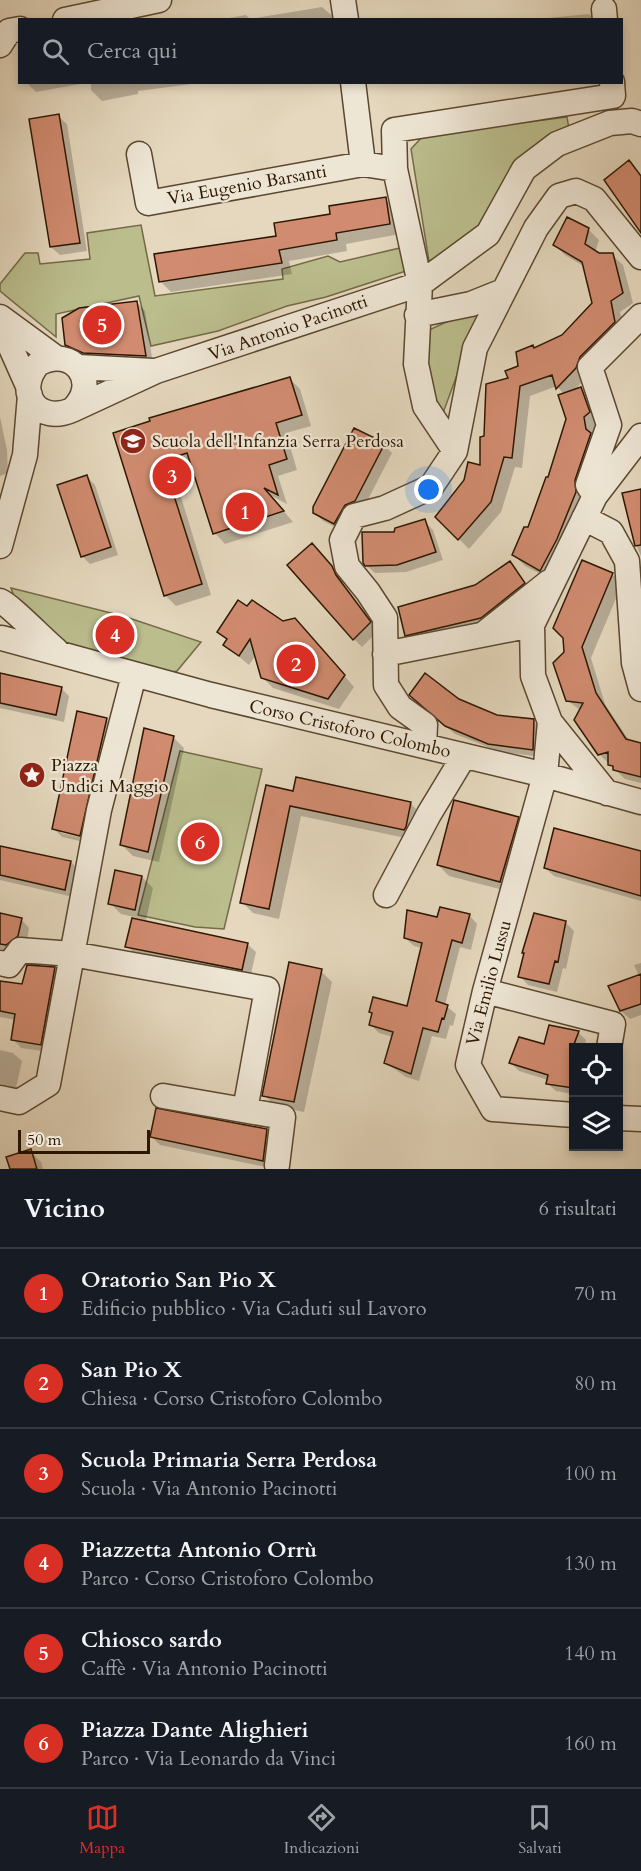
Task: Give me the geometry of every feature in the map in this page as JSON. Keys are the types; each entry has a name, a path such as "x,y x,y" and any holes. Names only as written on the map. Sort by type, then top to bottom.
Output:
{"street":[{"path":"74,18 159,0"},
{"path":"344,0 346,18"},
{"path":"0,45 9,31 18,29"},
{"path":"353,84 363,164"},
{"path":"455,452 425,406 416,364 420,284 395,169 394,130 613,96 612,84"},
{"name":"Via Antonio Pacinotti","path":"67,412 156,371 420,284 488,234 524,169 557,144 610,123 632,121 641,124"},
{"name":"Via Eugenio Barsanti","path":"139,154 148,203 363,164 395,169"},
{"path":"424,746 424,725 400,707 386,685 385,618 347,566 342,540 354,516 385,508 431,487 455,452 475,348 501,292 536,228 559,196 576,191 594,199 641,257"},
{"path":"417,315 471,304 501,292"},
{"path":"595,496 588,485 609,425 590,367 641,316"},
{"path":"0,317 56,358"},
{"path":"0,323 37,407 45,412 67,412"},
{"path":"0,546 25,455 32,372 38,364 56,358 64,359 78,367 85,385 84,395 25,455"},
{"name":"Via Antonio Pacinotti","path":"78,367 156,371"},
{"path":"607,793 550,722 533,676 532,625 595,496 636,442 609,425"},
{"path":"584,518 611,532 627,561 634,663 641,689"},
{"path":"481,635 554,579"},
{"path":"1,639 14,627 6,601"},
{"name":"Corso Cristoforo Colombo","path":"6,601 60,653"},
{"path":"385,654 532,625"},
{"name":"Corso Cristoforo Colombo","path":"1,639 60,653 134,675 545,775 641,802"},
{"path":"0,1098 19,1102 48,1084 99,810 134,675"},
{"path":"392,738 400,707"},
{"name":"Via Emilio Lussu","path":"550,722 545,775 485,991 468,1065 493,1109 569,1115"},
{"path":"386,895 429,814 464,756"},
{"path":"0,963 9,965 20,950 72,954 267,989 245,1110"},
{"path":"485,991 613,1024 610,1043"},
{"path":"164,1096 283,1117 277,1165"},
{"path":"623,1118 641,1119"}],"green space":[{"path":"567,117 569,129 481,229 455,252 429,261 411,149 424,135"},
{"path":"141,225 155,296 283,279 282,269 328,256 340,262 400,248 409,270 326,297 287,306 218,331 151,346 139,296 56,314 56,337 0,291 0,284 25,253 38,253 40,264 90,259 87,233"},
{"path":"470,311 479,315 443,413 427,399 429,330"},
{"path":"11,588 123,616 201,642 177,671 150,676 63,648 18,609"},
{"path":"180,751 262,769 224,929 195,927 138,915"}],"building":[{"path":"59,114 80,243 50,247 29,119"},
{"path":"629,160 641,176 641,233 604,180"},
{"path":"386,197 390,224 336,233 337,240 279,250 282,263 159,282 154,254 276,236 274,223 330,214 329,206"},
{"path":"567,217 589,228 585,244 599,253 613,253 623,293 611,301 615,322 580,357 576,368 556,389 552,375 520,386 512,458 504,457 491,502 458,540 435,517 464,480 468,462 480,465 480,437 484,436 486,384 508,378 505,371 518,366 516,352 533,345 534,348 562,335 592,303 582,262 553,245"},
{"path":"137,301 146,356 83,353 65,345 62,318 79,308"},
{"path":"290,377 302,415 276,423 287,459 269,465 278,495 264,488 284,511 213,534 187,453 163,461 202,584 164,596 113,433 150,421 149,418"},
{"path":"581,387 590,412 584,417 586,429 591,433 575,480 576,492 557,539 540,571 512,555 524,527 528,527 546,477 548,477 566,419 558,395"},
{"path":"354,428 385,443 355,501 345,505 334,524 313,513 313,507"},
{"path":"87,475 111,547 81,557 57,485"},
{"path":"641,489 641,545 635,546 622,493"},
{"path":"425,519 436,552 397,565 365,566 362,532 394,532 395,528"},
{"path":"312,543 332,566 336,575 371,622 353,640 287,565"},
{"path":"582,560 613,573 582,647 596,693 626,739 641,743 641,777 613,770 613,766 608,765 608,752 598,755 574,720 583,703 566,701 553,663 564,652 563,638 553,628"},
{"path":"510,561 525,583 481,618 405,636 398,607 475,585"},
{"path":"238,600 247,606 252,600 283,621 295,618 345,675 328,699 261,678 250,639 239,656 223,645 227,639 217,632"},
{"path":"0,673 62,687 56,715 0,703"},
{"path":"425,673 459,699 497,715 534,719 533,750 488,744 445,726 409,695"},
{"path":"77,711 107,718 80,836 52,829"},
{"path":"144,728 174,736 148,852 120,845"},
{"path":"296,777 411,802 406,827 404,830 290,806 269,909 240,903 266,785 293,791"},
{"path":"454,800 519,817 500,882 437,865"},
{"path":"554,828 641,851 641,896 544,868"},
{"path":"0,846 71,861 65,890 0,875"},
{"path":"115,870 142,876 135,910 108,904"},
{"path":"440,907 470,914 462,943 452,940 436,1001 448,1005 444,1019 442,1018 438,1032 423,1028 411,1074 384,1063 393,1032 369,1025 372,1013 369,1012 373,997 407,1006 422,943 404,938 407,910 437,917"},
{"path":"0,913 22,918 18,936 6,945 0,944"},
{"path":"534,913 566,921 558,962 555,961 549,984 518,977 524,953 522,953"},
{"path":"132,918 248,943 242,970 125,947"},
{"path":"289,962 322,969 294,1102 262,1096"},
{"path":"27,965 55,967 41,1045 11,1040 15,1014 0,1011 0,981 22,984"},
{"path":"641,974 641,1004 620,1011 608,986"},
{"path":"549,1025 579,1031 574,1043 569,1043 569,1087 546,1084 548,1075 509,1063 519,1037 544,1044"},
{"path":"156,1108 267,1129 263,1161 150,1137"},
{"path":"31,1149 37,1169 10,1169 6,1157"}],"place":[{"name":"Chiosco sardo","path":"102,325"},
{"name":"Scuola dell'Infanzia Serra Perdosa","path":"133,441"},
{"name":"Scuola Primaria Serra Perdosa","path":"172,476"},
{"name":"Oratorio San Pio X","path":"245,512"},
{"name":"Piazzetta Antonio Orrù","path":"115,635"},
{"name":"San Pio X","path":"296,664"},
{"name":"Piazza Undici Maggio","path":"32,775"},
{"name":"Piazza Dante Alighieri","path":"200,842"}]}
